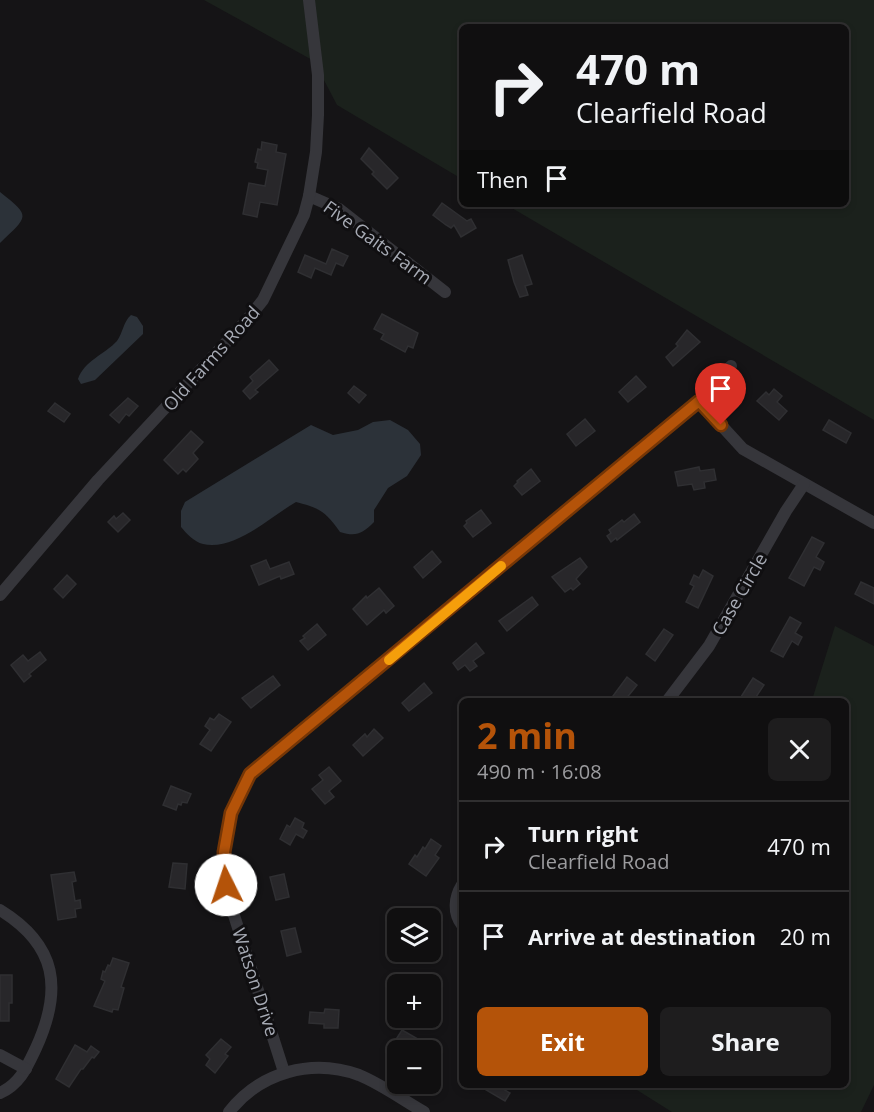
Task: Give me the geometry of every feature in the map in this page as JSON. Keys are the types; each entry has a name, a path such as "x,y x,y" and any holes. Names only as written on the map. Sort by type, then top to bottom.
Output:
{"street":[{"name":"Old Farms Road","path":"0,595 98,480 247,321 267,290 304,215 316,152 318,75 309,0"},
{"name":"Five Gaits Farm","path":"309,196 339,209 445,292"},
{"name":"Watson Drive","path":"284,1072 226,885 224,852 231,813 250,774 699,401 731,366"},
{"path":"699,401 743,449 874,523"},
{"name":"Case Circle","path":"670,698 709,646 786,511 804,484"},
{"path":"459,892 456,898 456,910 459,918"},
{"path":"0,910 32,935 42,948 49,967 51,1011 26,1069 20,1078 0,1093"},
{"path":"0,1055 26,1069"},
{"path":"230,1112 244,1095 284,1072 317,1069 343,1070 362,1076 424,1112"}],"shaded area":[{"path":"204,0 874,0 874,420 510,207 849,207 849,24 459,24 459,177 337,105 314,61"},
{"path":"0,192 17,207 22,217 21,222 0,243"},
{"path":"131,315 137,317 143,326 143,334 95,380 81,384 78,379 85,367 117,341"},
{"path":"390,420 408,430 420,444 421,455 407,476 388,488 374,510 374,522 362,532 350,534 340,532 322,512 296,502 240,538 215,545 200,543 190,537 181,527 181,511 185,502 311,425 333,435 358,430 373,422"},
{"path":"835,626 874,646 874,1085 861,1112 672,1112 634,1088 849,1088 849,698 813,698"}],"building":[{"path":"262,142 277,145 276,152 286,154 277,205 260,202 257,217 243,214 249,183 265,186 268,170 257,168 258,163 255,162"},
{"path":"369,148 398,178 387,189 361,159"},
{"path":"442,203 467,221 471,219 476,228 461,237 454,225 451,228 433,215"},
{"path":"332,249 348,256 343,266 336,263 331,275 315,268 311,278 298,272 305,255 326,264"},
{"path":"522,255 532,284 525,286 528,295 520,297 508,260"},
{"path":"382,314 418,333 413,348 408,346 405,352 381,339 384,334 374,329"},
{"path":"687,330 700,342 673,366 666,357 678,346 676,344"},
{"path":"269,360 278,370 255,390 258,392 250,399 243,391 253,381 250,377"},
{"path":"636,376 646,387 628,402 619,392"},
{"path":"354,386 366,395 359,403 348,393"},
{"path":"774,389 782,396 777,402 787,411 779,420 757,401 766,392 769,395"},
{"path":"128,398 138,406 129,416 126,414 119,423 110,415"},
{"path":"55,403 70,414 64,422 48,411"},
{"path":"585,419 595,431 576,446 567,434"},
{"path":"829,420 851,433 846,443 823,430"},
{"path":"191,431 203,442 193,453 198,459 186,472 183,469 178,474 164,460"},
{"path":"699,467 700,471 714,469 716,480 704,482 705,488 694,490 692,484 678,486 675,472"},
{"path":"531,469 540,481 522,495 514,486"},
{"path":"481,510 491,523 473,537 464,526 466,521"},
{"path":"123,513 130,520 118,532 108,522 114,516 116,519"},
{"path":"634,514 640,522 611,542 607,536 611,533 609,530"},
{"path":"812,537 824,543 816,557 824,562 820,570 814,567 804,586 789,578"},
{"path":"432,551 441,562 423,578 414,567"},
{"path":"580,558 587,567 576,579 580,584 573,590 571,588 565,592 552,577"},
{"path":"266,560 270,569 289,562 294,574 281,579 280,576 259,585 251,566"},
{"path":"703,570 713,576 698,608 686,602 694,586 690,584 694,575 699,578"},
{"path":"67,575 76,584 63,598 54,589"},
{"path":"861,582 874,588 874,604 855,594"},
{"path":"379,588 394,606 386,613 384,610 367,625 353,609 366,596 367,598"},
{"path":"532,597 538,605 507,631 499,621"},
{"path":"790,617 801,623 795,633 802,637 798,645 792,641 783,657 771,651"},
{"path":"317,624 326,635 308,650 300,641"},
{"path":"664,629 673,635 655,661 646,654"},
{"path":"476,643 484,653 473,661 477,666 470,671 465,665 458,670 453,663"},
{"path":"40,652 46,660 29,674 31,676 24,682 11,665 23,655 28,661"},
{"path":"273,676 280,685 251,708 242,698"},
{"path":"627,677 637,685 627,698 611,698"},
{"path":"753,678 764,685 755,698 740,698"},
{"path":"424,683 432,693 409,711 402,703"},
{"path":"219,714 231,722 211,751 200,744 210,730 205,726 210,718 214,720"},
{"path":"374,729 383,738 363,756 353,745 365,734 367,737"},
{"path":"329,767 341,781 329,791 334,797 325,804 312,789 323,780 319,775"},
{"path":"171,786 191,794 187,803 178,804 176,810 163,805"},
{"path":"295,818 304,823 302,828 307,831 303,838 296,834 290,845 280,839 287,825 290,827"},
{"path":"431,839 441,846 435,855 439,858 426,876 409,864 423,847 425,849"},
{"path":"173,863 187,864 185,889 169,887"},
{"path":"74,872 76,881 72,882 75,901 80,900 81,908 75,909 76,917 58,920 51,875"},
{"path":"284,874 289,897 276,900 270,877"},
{"path":"295,928 301,952 287,956 281,931"},
{"path":"113,958 129,963 121,987 124,988 118,1010 113,1009 112,1012 94,1006 105,981 101,979 103,971 105,972 108,965 110,966"},
{"path":"0,975 12,975 12,1003 9,1003 9,1021 0,1021"},
{"path":"325,1009 339,1010 338,1028 324,1028 324,1024 309,1023 310,1012 324,1013"},
{"path":"402,1030 420,1040 396,1040"},
{"path":"221,1039 231,1047 225,1054 228,1056 215,1073 206,1065 210,1059 206,1055"},
{"path":"75,1045 87,1052 91,1046 99,1052 81,1069 69,1087 56,1079"},
{"path":"483,1088 502,1088 510,1093 505,1101"}],"slow traffic":[{"path":"389,660 501,566"}],"route":[{"path":"226,885 224,852 231,813 250,774 699,401 721,425"}]}
